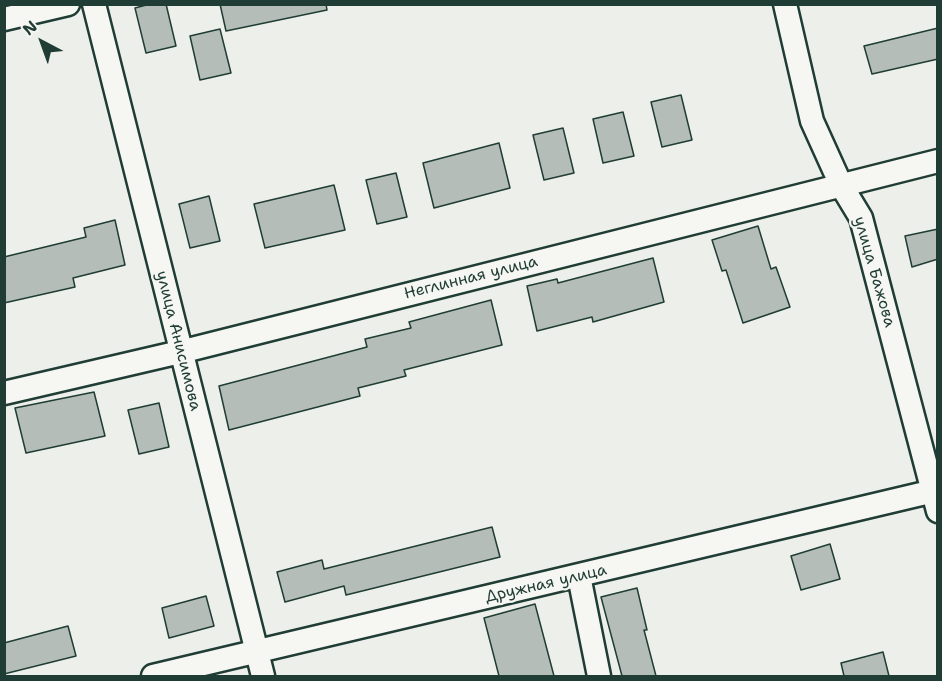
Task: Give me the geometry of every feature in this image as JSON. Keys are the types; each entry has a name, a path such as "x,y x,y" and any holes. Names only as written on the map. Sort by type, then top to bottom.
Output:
{"street":[{"path":"4,19 68,4"},
{"name":"улица Анисимова","path":"94,4 263,676"},
{"name":"улица Бажова","path":"784,4 812,122 841,185 861,218 936,497"},
{"name":"Неглинная улица","path":"4,393 180,352 938,161"},
{"name":"Дружная улица","path":"153,676 579,576 936,497"},
{"path":"579,576 599,676"}],"building":[{"path":"150,4 166,4 176,46 146,53 135,8"},
{"path":"220,4 326,4 327,10 226,31"},
{"path":"938,28 938,59 872,74 864,46"},
{"path":"220,29 231,73 200,80 190,36"},
{"path":"681,95 692,140 662,147 651,102"},
{"path":"623,112 634,156 603,163 593,119"},
{"path":"563,128 574,173 544,180 533,135"},
{"path":"499,143 510,188 434,208 423,163"},
{"path":"396,173 407,217 377,224 366,180"},
{"path":"334,185 345,230 265,248 254,204"},
{"path":"209,196 220,241 190,248 179,204"},
{"path":"115,220 125,265 73,278 75,287 4,303 4,257 86,237 84,228"},
{"path":"758,226 771,269 776,267 790,307 743,323 726,270 722,271 712,240"},
{"path":"938,229 938,259 912,267 905,236"},
{"path":"653,258 664,302 593,322 592,317 537,331 527,286 557,279 558,283"},
{"path":"491,300 502,345 404,370 406,376 358,388 360,396 229,430 219,386 367,347 365,339 411,328 409,322"},
{"path":"94,392 105,436 26,453 15,408"},
{"path":"159,403 169,447 139,454 128,410"},
{"path":"492,527 500,557 346,595 344,586 285,602 277,572 322,560 324,569"},
{"path":"830,544 840,579 801,590 791,556"},
{"path":"637,588 647,630 644,630 656,676 622,676 601,597"},
{"path":"206,596 214,626 169,638 162,608"},
{"path":"535,604 554,676 499,676 484,618"},
{"path":"68,626 76,656 4,674 4,643"},
{"path":"883,652 889,676 844,676 841,663"}]}
